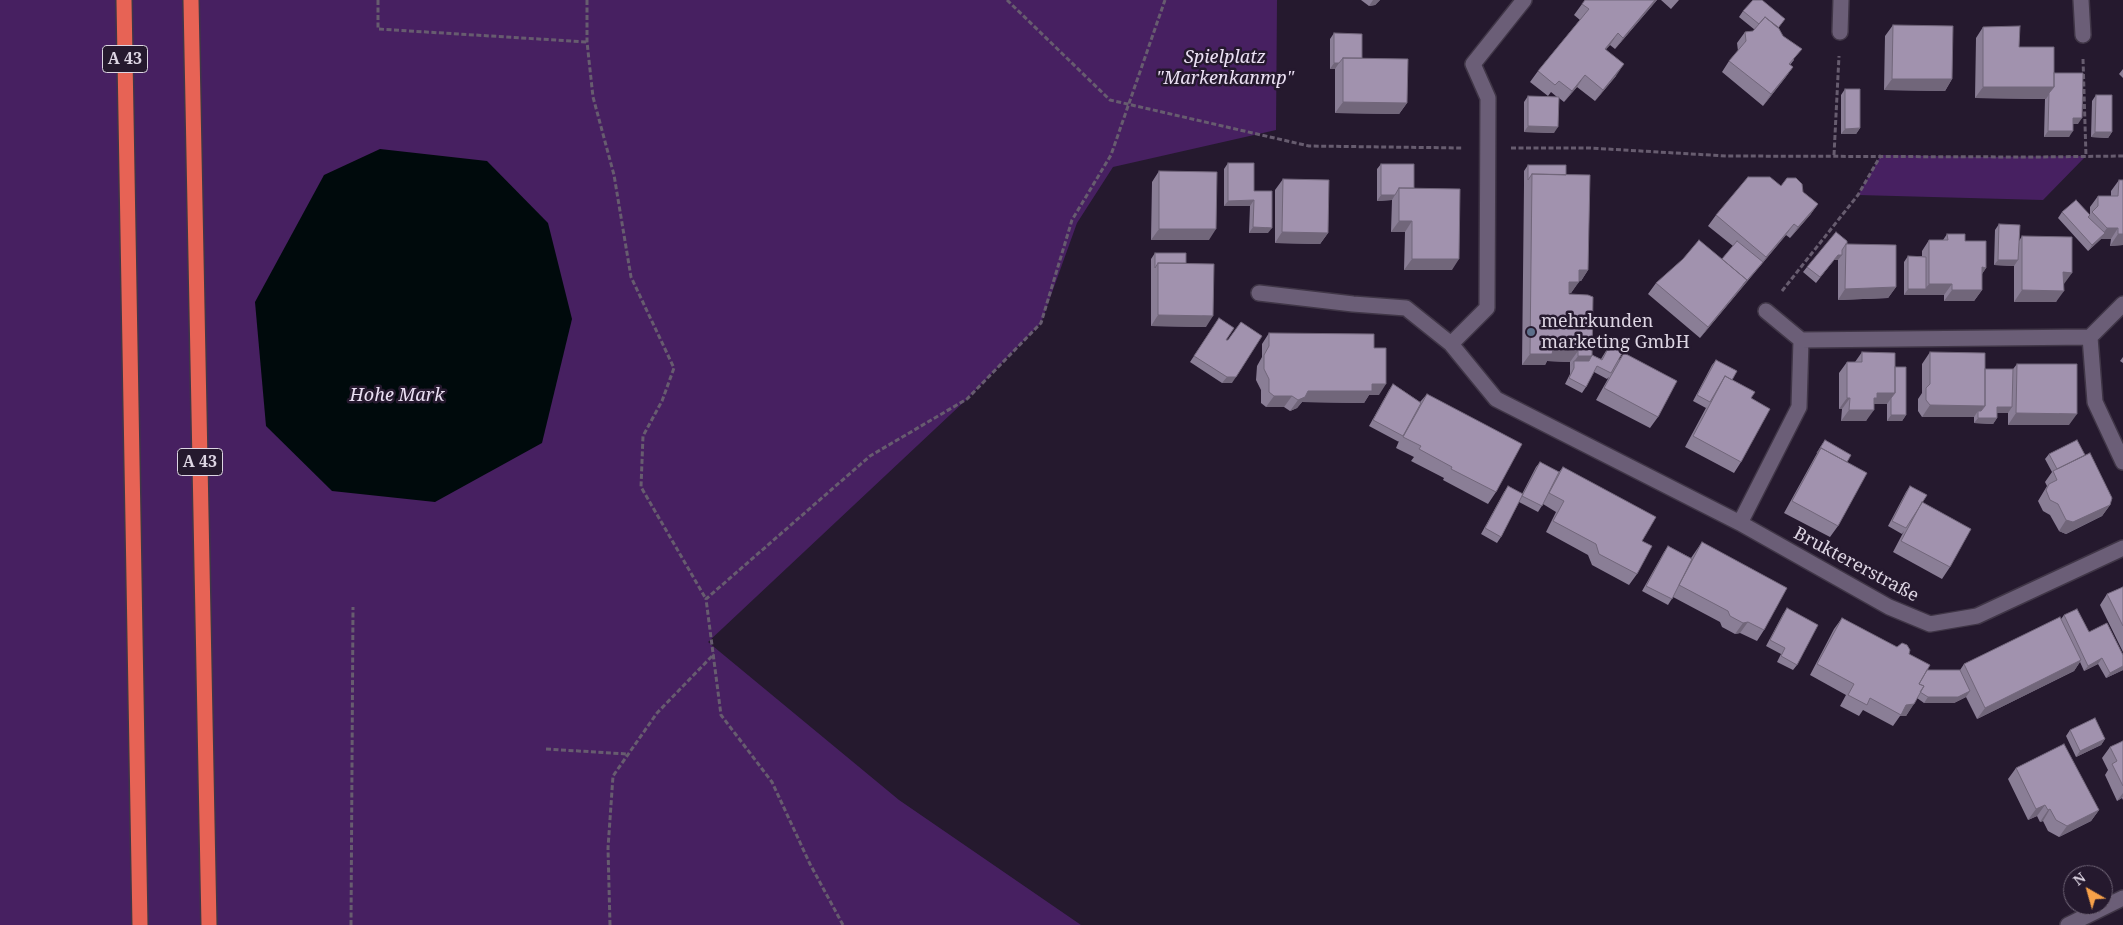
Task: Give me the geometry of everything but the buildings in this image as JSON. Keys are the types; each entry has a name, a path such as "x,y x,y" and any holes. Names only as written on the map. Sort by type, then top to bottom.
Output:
{"highway":[{"name":"A 43","path":"124,0 140,925"},
{"name":"A 43","path":"191,0 209,925"}],"street":[{"path":"1451,344 1487,308 1490,148 1488,98 1473,64 1524,0"},
{"path":"1840,32 1841,0"},
{"path":"2081,0 2083,35"},
{"name":"Bruktererstraße","path":"1259,293 1406,308 1451,344 1496,399 1740,523 1889,607 1930,624 1977,616 2123,548"},
{"path":"1766,312 1801,340 2090,337 2123,304"},
{"path":"2090,337 2095,402 2123,462"},
{"path":"1740,523 1799,407 1801,340"},
{"path":"2068,925 2123,898"}],"path":[{"path":"378,0 378,29 586,42"},
{"path":"588,0 586,42 592,97 614,175 630,277 674,368 662,401 643,436 641,487 706,600 721,715 772,782 810,864 843,925"},
{"path":"1007,0 1110,100 1309,146 1590,148 1726,156 2123,156"},
{"path":"706,600 870,456 968,399 1040,323 1072,220 1111,155 1127,104 1166,0"},
{"path":"1834,155 1840,32"},
{"path":"2083,35 2086,156"},
{"path":"1766,312 1858,195 1881,155"},
{"path":"351,925 353,606"},
{"path":"610,925 608,848 613,776 657,713 714,653"},
{"path":"546,749 627,754"}],"green space":[{"name":"Hohe Mark","path":"0,0 1277,0 1276,130 1113,167 1077,223 1041,323 967,399 708,642 899,800 1081,925 0,925"},
{"path":"1881,155 1983,157 2086,156 2043,200 1858,195"}],"shaded area":[{"path":"380,149 487,161 548,223 572,319 542,443 435,502 332,491 266,426 255,302 324,175"}],"place":[{"name":"mehrkunden marketing GmbH","path":"1531,332"}],"park label":[{"name":"Spielplatz \"Markenkanmp\"","path":"1225,68"}]}
